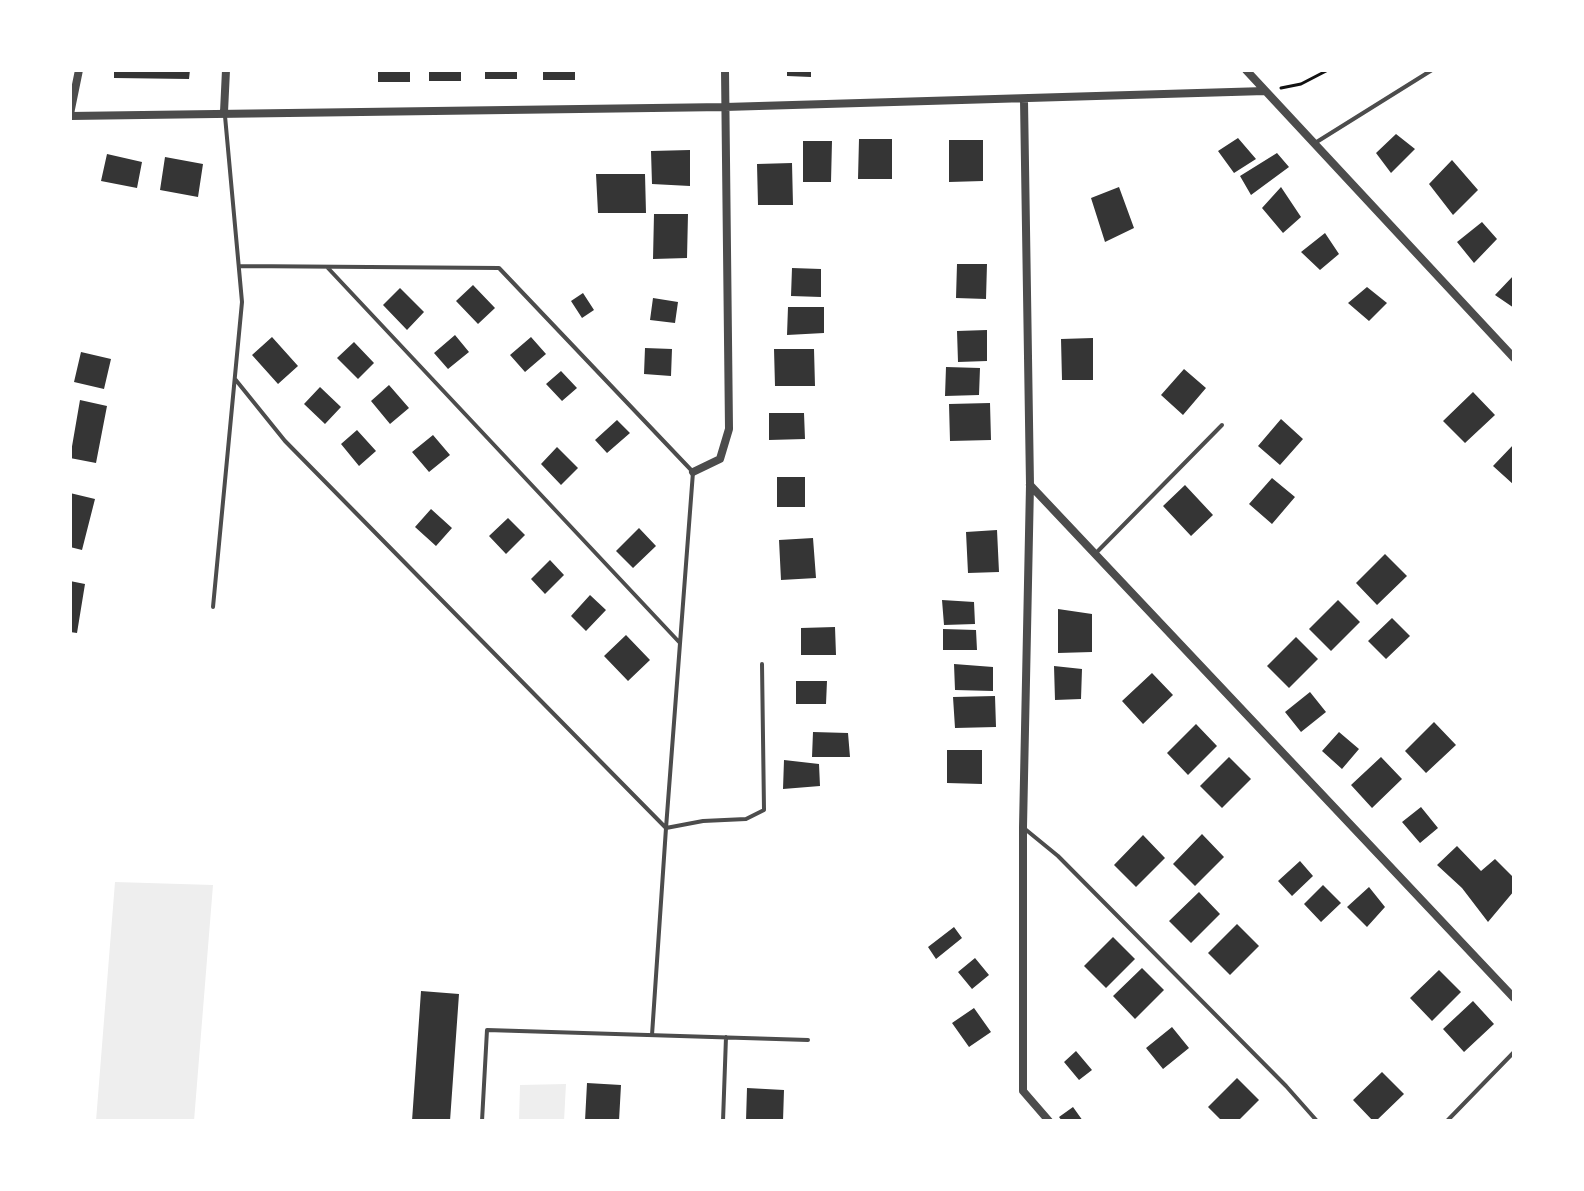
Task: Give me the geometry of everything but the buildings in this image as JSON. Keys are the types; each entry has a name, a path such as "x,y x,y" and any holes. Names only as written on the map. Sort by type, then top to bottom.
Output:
{"street":[{"path":"79,70 70,115 725,107 1265,91"},
{"path":"224,112 226,70"},
{"path":"693,472 720,459 729,429 725,70"},
{"path":"1246,70 1514,358"},
{"path":"1024,100 1030,485 1023,827 1023,1091 1049,1121"},
{"path":"1030,485 1514,998"}],"lane":[{"path":"1314,144 1432,70"},
{"path":"213,607 242,302 224,112"},
{"path":"239,266 499,268 693,472 652,1035"},
{"path":"327,267 680,643"},
{"path":"235,379 285,441 666,828"},
{"path":"1095,554 1222,425"},
{"path":"666,828 703,821 746,819 764,810 762,664"},
{"path":"1023,827 1058,856 1317,1121"},
{"path":"482,1121 487,1030 808,1040"},
{"path":"723,1121 726,1037"},
{"path":"1447,1121 1514,1052"}],"path":[{"path":"1265,91 1301,84 1328,70"}],"shaded area":[{"path":"115,882 213,885 194,1121 96,1121"},
{"path":"566,1084 564,1121 519,1121 520,1085"}]}
